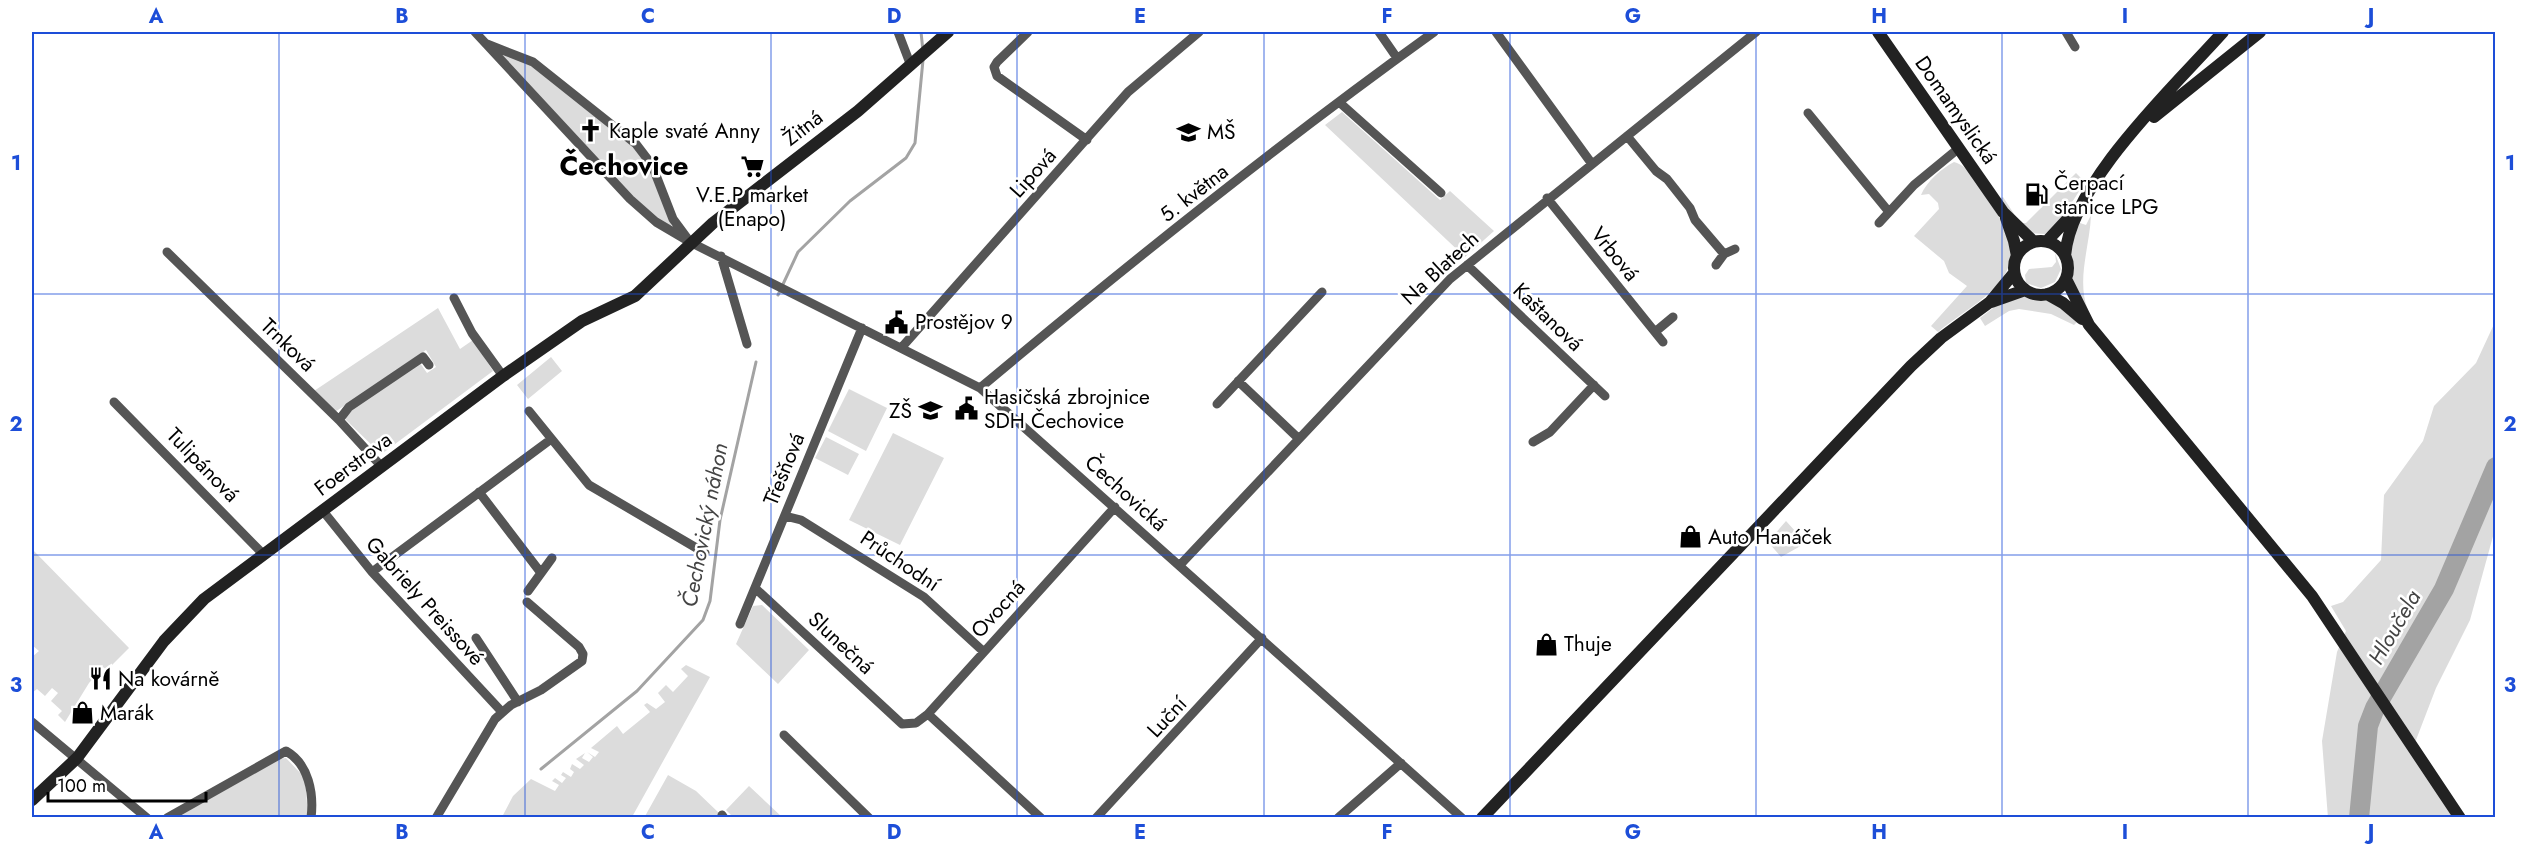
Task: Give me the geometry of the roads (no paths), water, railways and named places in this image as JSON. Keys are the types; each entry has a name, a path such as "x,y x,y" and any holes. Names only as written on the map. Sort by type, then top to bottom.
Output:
{"street":[{"name":"Čechovická","path":"475,32 630,199 656,222 690,242 980,388 1462,818"},
{"path":"898,32 913,64"},
{"name":"Žitná","path":"690,242 913,64 948,32"},
{"path":"1028,32 997,62 994,67 997,76 1087,140"},
{"name":"Lipová","path":"902,347 1128,92 1199,32"},
{"path":"1379,32 1397,58"},
{"name":"5. května","path":"980,388 1078,306 1339,102 1434,32"},
{"path":"1496,32 1592,164"},
{"name":"Na Blatech","path":"1180,565 1450,279 1547,198 1756,32"},
{"name":"Domamyslická","path":"1878,32 2003,212 2017,256"},
{"path":"2066,32 2075,46"},
{"path":"2065,256 2068,236 2103,167 2223,32"},
{"path":"2243,32 2254,32"},
{"path":"2136,130 2260,32"},
{"name":"Čechovická","path":"487,44 533,62 636,144 652,165 673,219 690,242"},
{"path":"1339,102 1441,193"},
{"path":"1808,113 1889,212"},
{"path":"1627,136 1656,171 1667,179 1690,208 1695,220 1724,254"},
{"path":"1879,223 1926,174 1959,148"},
{"name":"Vrbová","path":"1547,198 1663,342"},
{"path":"1482,818 1911,366 1941,338 1990,302 2014,273 2017,256 2024,247 2040,242 2084,201"},
{"name":"Domamyslická","path":"2003,212 2040,242"},
{"name":"Foerstrova","path":"32,800 77,758 164,641 204,599 503,376 582,321 635,296 690,242"},
{"path":"2014,273 2025,290 2036,295 2047,294 2058,289 2066,279 2068,267 2065,256 2058,246 2040,242"},
{"path":"1716,265 1724,254 1735,249"},
{"name":"Trnková","path":"167,252 339,420 382,466"},
{"path":"721,256 747,344"},
{"name":"Kaštanová","path":"1467,265 1605,396"},
{"path":"2066,279 2089,325"},
{"path":"1990,302 2025,290"},
{"path":"1217,404 1322,292"},
{"path":"2047,294 2063,303 2089,325 2301,582 2374,687 2460,818"},
{"path":"454,298 472,333 503,376"},
{"path":"1655,332 1673,317"},
{"name":"Třešňová","path":"740,624 862,328"},
{"path":"339,420 349,407 423,357 429,365"},
{"path":"1238,381 1298,438"},
{"path":"1533,442 1550,432 1594,385"},
{"name":"Tulipánová","path":"114,402 263,554"},
{"path":"529,411 550,440 589,485 705,553"},
{"path":"372,572 550,440"},
{"path":"479,492 541,573"},
{"name":"Ovocná","path":"902,724 916,723 928,714 1114,507"},
{"name":"Gabriely Preissové","path":"323,511 372,572 502,712"},
{"name":"Průchodní","path":"785,516 801,520 915,590 984,652"},
{"path":"528,591 552,558"},
{"name":"Slunečná","path":"755,588 902,724"},
{"path":"436,818 502,712 579,665 584,657 579,647 527,602"},
{"path":"476,638 518,702"},
{"name":"Luční","path":"1096,818 1262,638"},
{"path":"928,714 1041,818"},
{"path":"32,722 147,818"},
{"path":"784,735 869,818"},
{"path":"167,818 286,751 307,777 311,787 314,797 311,818"},
{"path":"1338,818 1401,763"}],"waterway":[{"name":"Čechovický náhon","path":"921,32 923,51"},
{"name":"Čechovický náhon","path":"778,295 798,252 850,201 906,158 915,143 923,60"},
{"name":"Čechovický náhon","path":"541,769 637,691 703,620 710,601 720,520 756,362"},
{"name":"Hloučela","path":"2359,818 2368,726 2375,708 2444,589 2496,467"}],"place":[{"name":"Kaple svaté Anny","path":"591,131"},
{"name":"MŠ","path":"1189,132"},
{"name":"V.E.P market (Enapo)","path":"752,167"},
{"name":"Čerpací stanice LPG","path":"2036,195"},
{"name":"Prostějov 9","path":"897,322"},
{"name":"Hasičská zbrojnice SDH Čechovice","path":"966,409"},
{"name":"ZŠ","path":"930,411"},
{"name":"Auto Hanáček","path":"1690,537"},
{"name":"Thuje","path":"1546,644"},
{"name":"Na kovárně","path":"100,679"},
{"name":"Marák","path":"82,713"}],"district":[{"name":"Čechovice","path":"624,166"}]}
